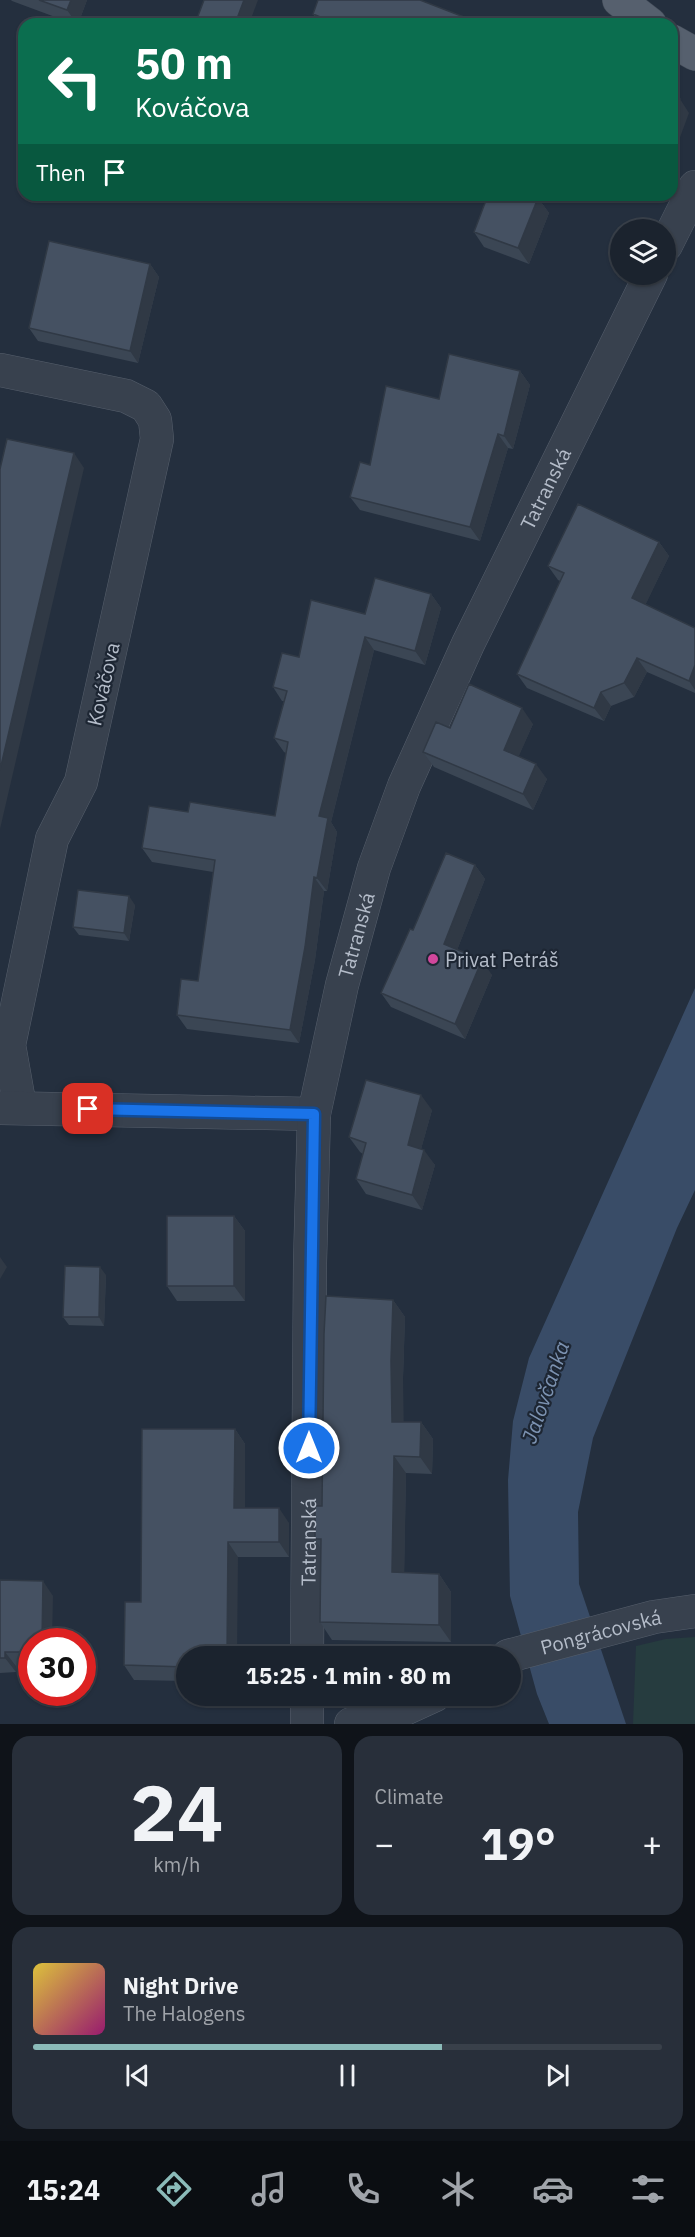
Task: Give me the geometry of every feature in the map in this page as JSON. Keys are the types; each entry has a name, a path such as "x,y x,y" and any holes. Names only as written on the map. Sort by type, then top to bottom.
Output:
{"main road":[{"path":"619,0 642,18"},
{"path":"678,44 695,54"}],"street":[{"path":"676,225 695,187"},
{"name":"Tatranská","path":"308,1646 310,1274 314,1114 347,963 374,868 404,786 468,644 646,285"},
{"name":"Kováčova","path":"0,370 126,396 146,406 155,420 157,440 81,782 52,839 9,1046 10,1108 314,1114"},
{"name":"Pongrácovská","path":"521,1653 654,1617 695,1611"},
{"path":"307,1706 307,1724"},
{"path":"351,1724 398,1712 411,1706"}],"green space":[{"path":"695,1637 695,1724 633,1724 636,1646 666,1639"}],"water":[{"name":"Jalovčanka","path":"695,988 695,1190 677,1228 593,1438 578,1512 579,1584 626,1724 549,1724 537,1694 510,1596 508,1480 513,1421 529,1358"}],"building":[{"path":"39,0 71,0 67,10"},
{"path":"204,0 244,0 237,18 197,18"},
{"path":"318,0 420,0 466,18 323,18 313,14"},
{"path":"486,201 537,201 518,248 474,232"},
{"path":"49,241 150,264 130,351 29,328"},
{"path":"449,354 520,371 504,436 498,434 470,527 350,497 360,462 370,465 386,386 439,399"},
{"path":"7,439 74,453 0,770 0,469"},
{"path":"578,504 659,542 632,598 695,628 695,665 689,681 637,658 624,683 601,692 594,708 517,674 564,573 548,566"},
{"path":"375,578 431,594 415,651 365,637 319,816 328,818 317,878 314,877 305,947 290,1030 177,1015 181,979 198,981 215,860 142,848 149,806 188,812 190,802 275,816 288,742 274,738 287,691 273,687 282,653 299,657 311,600 365,614"},
{"path":"469,684 522,708 504,750 536,764 523,794 423,752 436,722 450,728"},
{"path":"446,853 475,865 444,944 482,960 455,1024 381,993 410,929 413,930"},
{"path":"78,890 129,896 124,933 73,927"},
{"path":"366,1080 421,1095 408,1145 424,1150 412,1195 356,1179 366,1143 349,1137"},
{"path":"167,1216 234,1216 234,1286 167,1286"},
{"path":"65,1266 100,1267 99,1317 63,1317"},
{"path":"326,1296 393,1300 392,1422 421,1422 420,1457 394,1456 392,1572 439,1574 439,1625 320,1622 321,1539 315,1539 315,1506 322,1506"},
{"path":"142,1429 235,1429 234,1508 279,1508 279,1542 228,1542 227,1646 176,1646 176,1667 124,1665 125,1602 141,1602"},
{"path":"0,1580 43,1581 42,1628 18,1628 18,1652 5,1652 5,1658 0,1658"}],"place":[{"name":"Privat Petráš","path":"433,959"}],"route":[{"path":"88,1109 314,1114 309,1448"}]}
